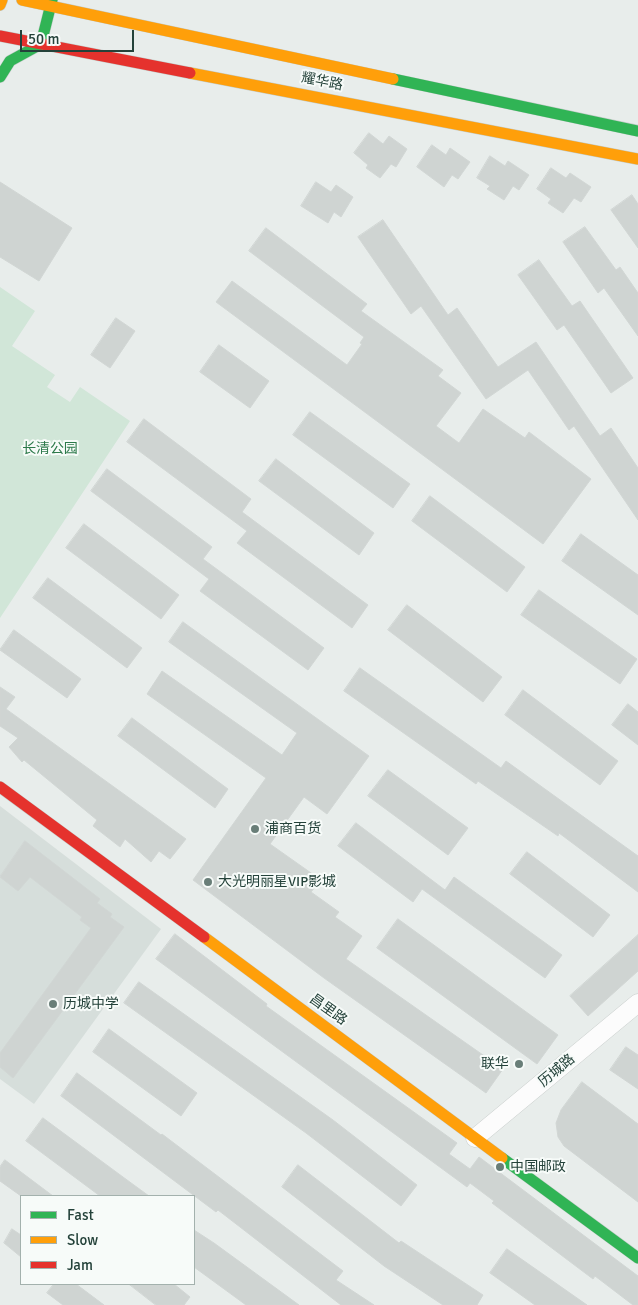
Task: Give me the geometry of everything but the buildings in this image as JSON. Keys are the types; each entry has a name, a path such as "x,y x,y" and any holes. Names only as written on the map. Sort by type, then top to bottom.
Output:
{"main road":[{"path":"0,5 2,0"},
{"name":"耀华路","path":"22,0 51,3 638,131"},
{"path":"0,77 8,57 41,44 51,3"},
{"name":"耀华路","path":"0,36 638,159"},
{"name":"昌里路","path":"0,787 638,1258"}],"street":[{"name":"历城路","path":"476,1138 638,1004"}],"shaded area":[{"name":"历城中学","path":"0,806 161,929 34,1104 0,1079"}],"green space":[{"name":"长清公园","path":"0,287 35,311 12,346 55,375 47,387 70,402 80,387 130,421 0,618"}],"traffic: fast":[{"path":"0,77 10,61 41,44 52,0"},
{"path":"393,79 638,131"},
{"path":"502,1158 638,1258"}],"traffic: slow":[{"path":"0,5 2,0"},
{"path":"22,0 393,79"},
{"path":"190,73 638,159"},
{"path":"204,937 502,1158"}],"traffic: jam":[{"path":"0,36 190,73"},
{"path":"0,787 204,937"}],"place":[{"name":"浦商百货","path":"255,829"},
{"name":"大光明丽星VIP影城","path":"208,882"},
{"name":"历城中学","path":"53,1004"},
{"name":"联华","path":"519,1064"},
{"name":"中国邮政","path":"500,1167"}]}
